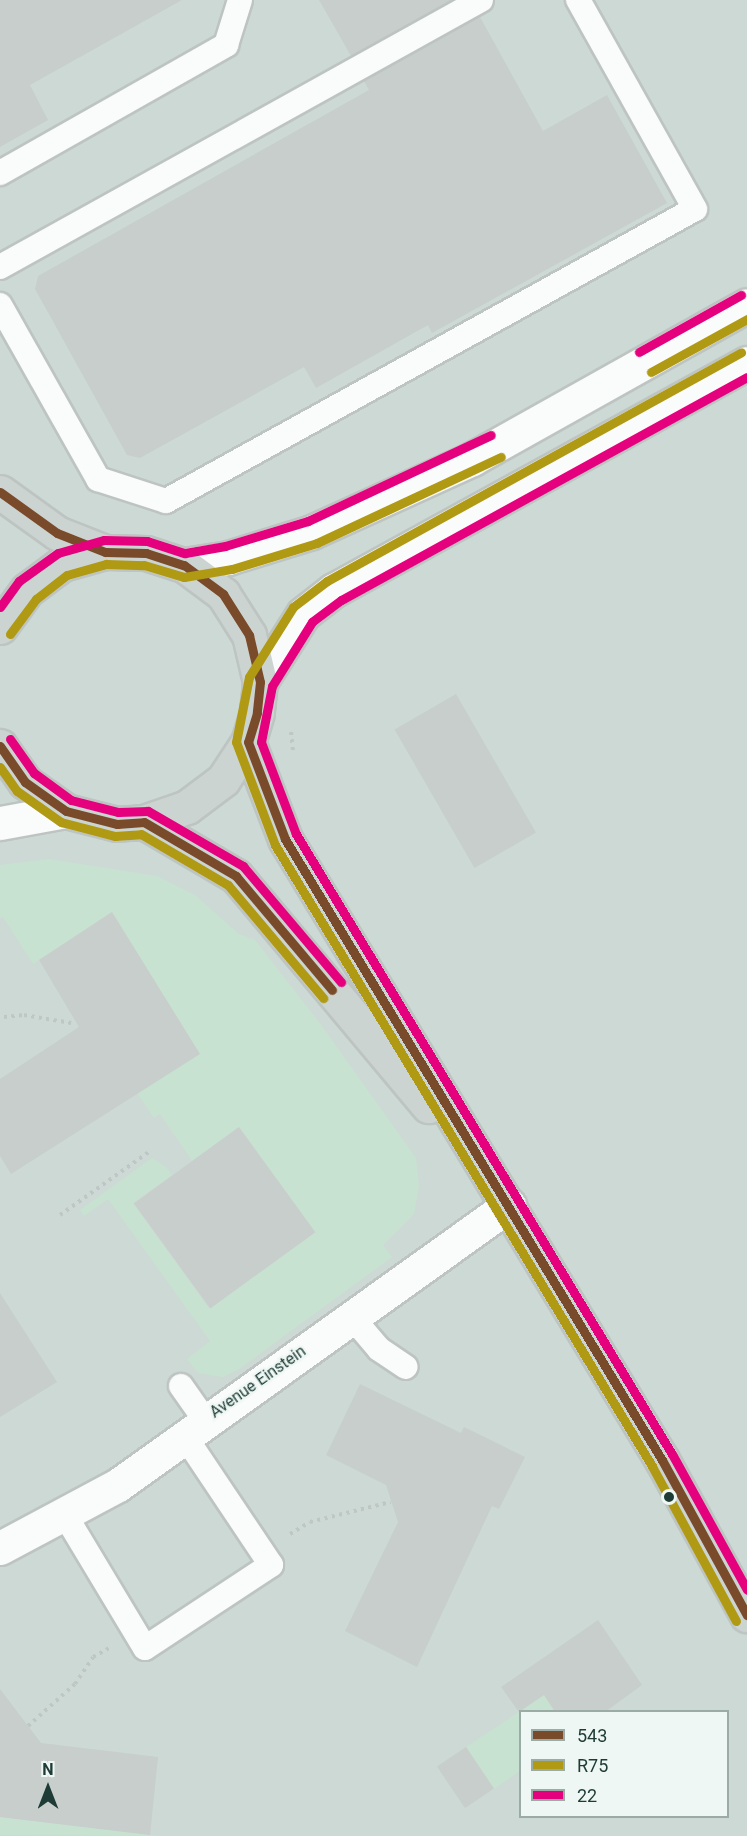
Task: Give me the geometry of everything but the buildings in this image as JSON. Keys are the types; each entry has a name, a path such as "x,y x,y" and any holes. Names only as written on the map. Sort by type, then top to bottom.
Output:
{"main road":[{"path":"184,565 228,558 312,532 472,459 747,305"},
{"path":"260,682 303,614 334,590 747,363"},
{"path":"0,492 57,533 105,552"},
{"path":"0,626 27,590 62,564 105,552 146,553 184,565 223,594 249,635 260,682 257,713 248,742 223,780 196,801 144,822 109,822 66,811 25,782 0,746"},
{"path":"248,742 285,839 662,1460 747,1616"},
{"path":"0,823 66,811"},
{"path":"144,822 236,876 509,1205"},
{"name":"Avenue Einstein","path":"0,1548 118,1485 195,1427 509,1205"}],"lane":[{"path":"0,173 226,45 240,0"},
{"path":"0,267 481,0"},
{"path":"0,305 98,479 166,501 695,209 579,0"},
{"path":"351,1316 379,1349 406,1367"},
{"path":"65,1515 145,1648 271,1565 195,1427 181,1386"}],"path":[{"path":"4,1017 24,1015 71,1023"},
{"path":"60,1215 150,1150"},
{"path":"263,1551 310,1522 391,1502"},
{"path":"28,1726 75,1684 93,1657 135,1633"}],"shaded area":[{"path":"0,0 747,0 747,1836 0,1836"}],"green space":[{"path":"49,859 157,876 195,895 239,934 255,940 322,1026 416,1158 419,1186 414,1214 383,1245 392,1257 239,1369 223,1377 198,1373 187,1359 210,1341 108,1199 84,1216 80,1210 152,1158 166,1167 172,1175 133,1203 209,1308 314,1232 239,1127 192,1161 160,1114 154,1118 137,1093 199,1054 112,912 33,964 3,917 0,918 0,865"},
{"path":"544,1695 554,1710 522,1710"},
{"path":"519,1712 519,1772 494,1789 466,1747"},
{"path":"0,1817 150,1835 161,1836 0,1835"}],"transit line":[{"name":"22","path":"639,352 741,295"},
{"name":"R75","path":"651,372 747,319"},
{"name":"R75","path":"736,1621 652,1466 275,845 236,742 249,677 293,607 327,581 741,352"},
{"name":"22","path":"747,377 341,600 312,622 272,686 261,742 296,834 672,1454 747,1590"},
{"name":"22","path":"0,607 19,581 58,553 104,540 147,541 185,553 225,546 308,521 491,435"},
{"name":"R75","path":"10,634 36,599 67,575 106,564 144,565 184,577 232,569 317,543 501,457"},
{"name":"543","path":"0,492 57,533 105,552 146,553 184,565 223,594 249,635 260,682 257,713 248,742 285,839 662,1460 747,1615"},
{"name":"22","path":"10,739 34,773 71,800 118,812 148,811 243,866 341,982"},
{"name":"543","path":"0,746 25,782 66,811 117,824 144,822 236,876 332,990"},
{"name":"R75","path":"0,767 17,791 61,822 115,836 141,834 228,885 323,998"}]}
